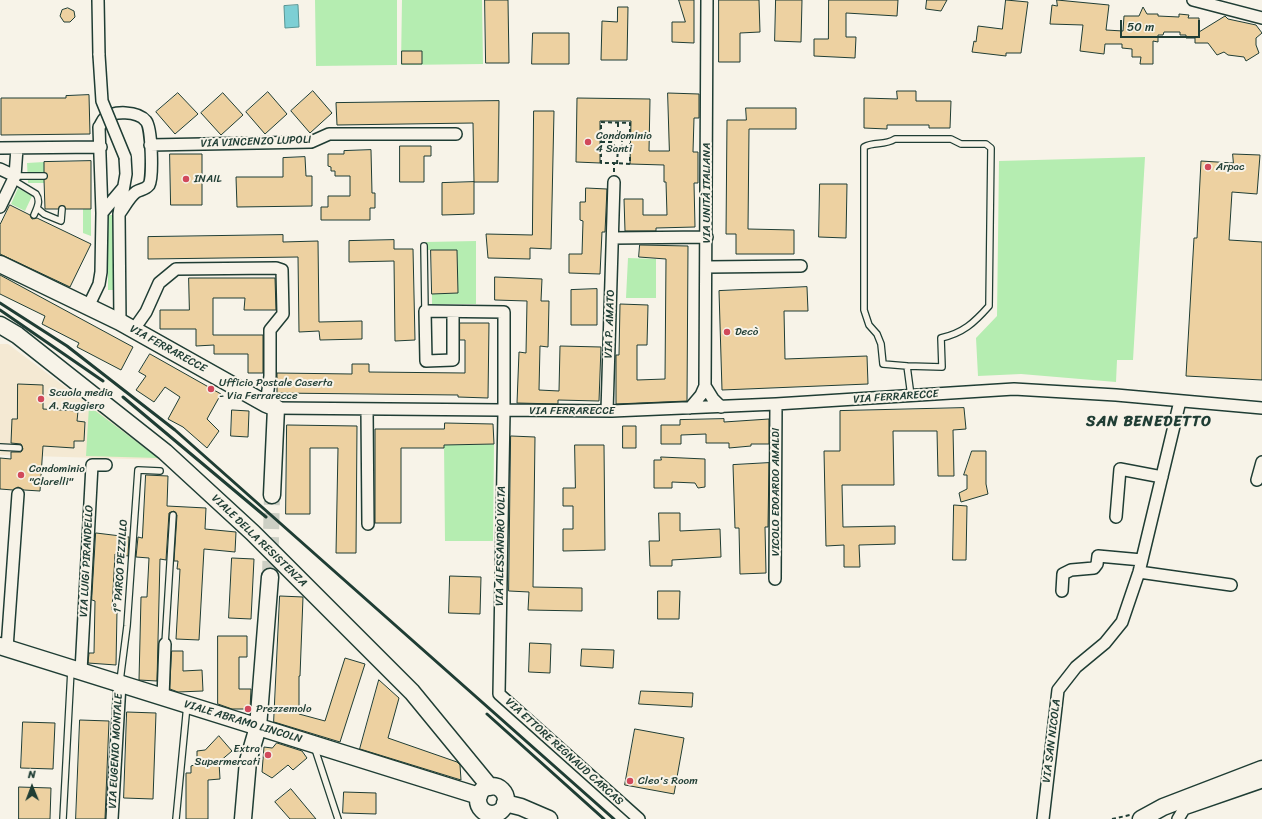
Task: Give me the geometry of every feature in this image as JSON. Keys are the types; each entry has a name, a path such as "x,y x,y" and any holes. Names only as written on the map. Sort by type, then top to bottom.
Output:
{"street":[{"path":"98,0 102,101 125,157 126,174 119,214 127,326"},
{"name":"VIA UNITÀ ITALIANA","path":"705,386 707,267 707,0"},
{"path":"1193,0 1262,18"},
{"path":"88,307 99,284 101,272 102,213 101,147 99,127 104,119 114,114 124,113 138,115 146,122 149,129 150,184 144,190 135,193 119,214"},
{"name":"VIA VINCENZO LUPOLI","path":"150,145 311,142 329,134 456,134"},
{"path":"0,148 101,147"},
{"path":"0,207 14,178 17,148"},
{"path":"0,169 14,178"},
{"path":"126,174 129,184 135,193"},
{"name":"VIA P. AMATO","path":"607,411 614,182"},
{"path":"102,213 124,187"},
{"path":"102,213 111,210 119,214"},
{"path":"612,238 707,237"},
{"name":"VIA FERRARECCE","path":"0,264 127,326 271,406 368,410 504,412 607,411 721,407 1014,389 1262,408"},
{"path":"707,267 802,266"},
{"path":"127,326 146,312 159,283 176,269 276,268 282,270 283,314 270,330 272,495"},
{"path":"425,311 453,312 453,360 426,361 425,311"},
{"name":"VIA ALESSANDRO VOLTA","path":"453,312 504,312 504,412 498,680"},
{"name":"VIALE DELLA RESISTENZA","path":"0,325 17,335 166,452 253,533 412,692 484,791"},
{"path":"0,335 17,335"},
{"path":"705,386 713,400 721,407"},
{"path":"690,408 701,395 705,386"},
{"name":"VIA SAN NICOLA","path":"1043,819 1058,690 1076,667 1105,643 1122,622 1139,572 1180,401"},
{"name":"VICOLO EDOARDO AMALDI","path":"775,579 776,404"},
{"path":"368,410 368,524"},
{"path":"1257,480 1262,462"},
{"name":"VIA LUIGI PIRANDELLO","path":"76,670 92,465 106,465"},
{"path":"1116,517 1120,469 1162,477"},
{"name":"VIALE ABRAMO LINCOLN","path":"18,494 4,647 313,744 484,791"},
{"path":"1062,591 1062,577 1066,571 1094,568 1097,564 1098,556 1142,560"},
{"path":"1139,572 1231,585"},
{"path":"244,819 252,725 260,710 270,577"},
{"path":"163,697 165,644"},
{"name":"VIA ETTORE REGNAUD CARCAS","path":"498,680 499,694 639,819"},
{"name":"VIA EUGENIO MONTALE","path":"112,819 120,684"},
{"path":"1141,819 1181,800 1262,769"},
{"path":"1178,819 1184,809 1262,782"},
{"path":"499,788 504,794 505,803 495,816 481,808 484,791 499,788"},
{"path":"1158,819 1167,809 1181,800"},
{"path":"505,803 521,807 549,819"}],"lane":[{"path":"895,139 952,139 961,144 986,144 990,148 989,306 973,324 952,335 941,338 942,367 907,366 883,364 881,344 877,334 869,325 864,310 864,147 869,145 887,144 895,139"},
{"path":"14,178 44,176"},
{"path":"14,178 36,194 39,202 34,215"},
{"path":"37,208 44,214 61,221 62,209"},
{"path":"424,246 425,311"},
{"path":"907,366 911,396"},
{"path":"0,447 19,448"},
{"name":"1° PARCO PEZZILLO","path":"120,684 127,626 138,470 160,471"},
{"path":"165,644 173,515"},
{"path":"63,819 76,670"},
{"path":"176,819 187,705"},
{"path":"313,744 338,819"}],"path":[{"path":"601,122 618,123 630,123 630,164 601,163 601,122"},
{"path":"618,123 618,138"},
{"path":"601,142 612,142 618,138"},
{"path":"618,138 622,139 623,142 630,143"},
{"path":"612,142 613,145 618,147"},
{"path":"618,147 622,146 623,142"},
{"path":"614,182 618,147"}],"shaded area":[{"name":"Scuola media A. Ruggiero","path":"0,344 8,344 163,460 0,455"}],"green space":[{"path":"315,0 397,0 397,65 316,66"},
{"path":"402,0 482,0 483,64 401,65"},
{"path":"1145,157 1133,360 1117,360 1116,382 1021,374 978,376 976,338 997,316 999,161"},
{"path":"44,162 44,183 28,183 27,163"},
{"path":"18,188 32,196 25,211 11,204"},
{"path":"83,209 91,209 91,236 83,233"},
{"path":"108,215 114,215 114,290 108,290"},
{"path":"476,241 476,304 432,304 432,294 458,293 457,250 426,250 426,242"},
{"path":"628,258 656,259 656,298 626,298"},
{"path":"89,406 158,458 86,456"},
{"path":"494,444 493,541 445,541 444,445"}],"water":[{"path":"298,5 299,27 285,28 284,6"}],"building":[{"path":"485,0 508,0 509,63 486,63"},
{"path":"679,0 694,0 694,43 672,42 672,22 685,22"},
{"path":"719,0 759,0 760,32 740,33 740,62 719,62"},
{"path":"776,0 802,0 801,42 775,41"},
{"path":"829,0 898,0 897,16 846,13 846,37 856,37 855,58 814,56 814,39 828,39"},
{"path":"927,0 947,0 941,11 926,9"},
{"path":"1006,0 1028,2 1021,53 1006,53 1006,56 972,52 974,41 976,42 978,26 1002,29"},
{"path":"1057,0 1109,5 1106,30 1123,31 1124,16 1139,16 1143,7 1147,14 1179,17 1179,14 1189,15 1188,18 1199,18 1199,32 1225,16 1228,19 1256,25 1262,33 1256,38 1256,45 1259,53 1246,61 1244,57 1228,55 1224,52 1217,55 1208,43 1195,43 1195,38 1186,38 1186,35 1180,35 1180,32 1164,32 1163,35 1158,35 1158,42 1153,41 1153,64 1140,64 1141,57 1132,57 1132,49 1122,48 1122,44 1105,44 1104,54 1080,51 1083,25 1050,24 1052,5 1057,6"},
{"path":"618,7 628,7 627,60 601,60 602,21 617,22"},
{"path":"68,8 74,11 75,17 70,22 64,22 60,16 62,10"},
{"path":"533,33 569,33 569,64 532,64"},
{"path":"402,51 422,51 422,64 402,64"},
{"path":"313,91 332,113 310,133 291,111"},
{"path":"897,91 916,91 916,101 951,101 950,128 929,128 929,125 887,125 887,129 864,128 864,98 897,99"},
{"path":"268,92 287,114 265,134 246,112"},
{"path":"178,93 198,114 175,134 156,112"},
{"path":"223,93 243,115 221,135 201,113"},
{"path":"668,93 699,94 699,118 694,118 693,152 698,152 698,183 694,183 695,227 656,228 656,231 625,231 624,199 643,199 643,215 667,215 664,165 630,164 631,121 600,121 600,163 576,162 577,98 650,99 649,151 669,151"},
{"path":"89,95 90,134 1,135 1,98 66,98 66,96"},
{"path":"499,101 498,182 474,182 473,123 337,125 336,103"},
{"path":"746,108 796,108 796,129 749,129 748,229 794,230 794,254 736,254 736,234 726,234 727,120 746,120"},
{"path":"534,111 554,111 551,249 530,248 530,259 488,258 486,234 532,235"},
{"path":"400,146 431,146 431,156 424,156 424,182 400,182"},
{"path":"371,150 372,193 375,193 375,208 370,208 370,220 321,220 321,207 328,207 328,196 350,196 350,176 335,176 335,171 331,171 331,167 328,166 328,154 344,154 344,151"},
{"name":"INAIL","path":"170,154 202,154 202,205 171,205"},
{"path":"1233,154 1260,155 1257,194 1232,192 1229,240 1262,242 1262,380 1186,376 1194,238 1197,238 1201,161 1233,163"},
{"path":"305,157 306,176 312,176 312,206 237,207 236,177 283,177 283,158"},
{"path":"91,161 91,209 66,209 62,205 58,209 45,209 44,180 48,176 44,172 44,162"},
{"path":"474,182 474,214 442,215 442,183"},
{"path":"820,184 847,184 846,238 819,237"},
{"path":"586,188 607,189 605,232 602,232 600,274 569,273 569,254 582,254 583,221 580,220 580,202 585,202"},
{"path":"10,205 30,215 32,219 37,218 91,244 70,287 0,254 0,225"},
{"path":"283,235 283,242 318,241 319,322 362,321 362,339 320,340 319,331 299,332 298,257 148,259 148,237"},
{"path":"394,240 394,249 413,249 415,340 395,341 394,261 349,262 349,241"},
{"path":"640,245 688,246 687,401 616,404 616,355 619,355 620,304 648,305 647,345 637,345 637,380 665,379 666,259 639,257"},
{"path":"431,250 457,250 458,293 432,294"},
{"path":"0,275 133,347 121,370 77,347 79,343 42,324 45,316 0,294"},
{"path":"495,277 542,279 541,301 549,301 548,347 540,346 539,390 559,391 560,346 601,347 599,401 558,400 558,404 517,403 519,352 526,353 527,301 495,300"},
{"path":"189,278 275,278 276,310 244,310 245,298 213,298 213,335 263,335 263,373 248,373 248,354 214,354 214,345 196,346 196,329 160,329 160,310 189,310"},
{"path":"807,287 808,311 784,311 785,359 867,356 868,384 722,390 719,291"},
{"path":"597,289 597,325 571,325 571,290"},
{"path":"460,323 489,323 488,398 458,397 458,395 277,393 277,373 352,374 352,364 369,364 369,372 465,373 465,340 460,340"},
{"path":"150,354 221,394 207,419 219,431 207,448 183,427 168,419 180,397 165,387 154,402 136,390 146,376 139,372"},
{"path":"18,384 43,385 43,409 78,411 77,421 85,422 84,441 74,441 74,448 43,446 40,491 24,490 18,487 13,490 0,489 0,458 11,459 11,452 21,452 23,449 21,444 11,443 12,419 17,419"},
{"path":"964,408 966,429 953,430 954,476 938,476 937,431 893,431 894,485 842,485 843,527 895,526 895,544 859,545 860,567 844,567 844,545 826,546 824,451 840,451 840,411"},
{"path":"232,410 249,411 248,437 231,436"},
{"path":"724,419 724,422 769,419 769,444 751,444 751,446 729,448 729,443 706,443 706,434 681,435 681,444 661,444 661,425 680,425 680,420"},
{"path":"445,423 493,424 494,444 444,445 444,448 401,448 401,523 375,523 375,429 444,429"},
{"path":"287,425 357,426 356,553 336,553 338,448 310,448 310,514 286,514"},
{"path":"623,426 636,426 636,448 623,448"},
{"path":"511,436 535,437 533,587 582,588 582,611 528,610 529,592 509,591"},
{"path":"575,445 604,445 605,550 563,551 563,529 573,529 573,506 563,506 563,488 575,488"},
{"path":"972,451 986,451 986,484 988,494 961,502 959,493 967,489 967,475 964,475"},
{"path":"661,457 705,459 705,487 698,488 695,483 672,482 672,488 654,488 654,460 661,460"},
{"path":"769,463 768,527 765,527 766,573 740,574 739,528 735,528 733,465"},
{"path":"146,475 168,476 167,506 206,508 205,529 236,532 235,552 204,549 199,640 176,639 180,569 177,569 178,561 174,561 177,515 174,511 169,513 166,560 160,559 157,681 139,680 141,597 147,597 149,558 136,557 138,537 142,538"},
{"path":"954,505 967,506 966,560 953,560"},
{"path":"659,513 680,513 680,531 720,529 721,557 672,560 672,566 650,566 649,541 659,541"},
{"path":"96,533 129,537 128,556 115,554 112,610 117,611 116,665 88,663 89,653 94,653 95,601 92,600"},
{"path":"232,558 254,559 251,619 229,618"},
{"path":"450,576 481,577 480,614 449,613"},
{"path":"658,591 680,591 679,619 658,619"},
{"path":"280,596 303,597 299,676 299,714 325,721 345,658 365,664 340,742 274,722"},
{"path":"218,636 247,636 247,657 239,657 239,689 251,689 250,709 232,709 218,704"},
{"path":"530,643 551,644 550,673 529,672"},
{"path":"582,649 614,650 613,668 581,666"},
{"path":"172,651 183,651 183,671 202,670 203,691 178,692 170,689"},
{"path":"379,680 399,698 388,738 457,762 460,765 461,780 360,749"},
{"path":"641,691 693,693 692,707 639,704"},
{"path":"127,712 156,713 153,799 124,798"},
{"path":"80,720 109,721 105,819 76,819"},
{"path":"23,722 55,723 53,769 21,768"},
{"path":"635,729 684,738 674,794 625,785"},
{"path":"219,736 232,751 219,762 220,779 208,780 208,819 186,819 186,773 191,773 191,766 197,764 197,751 205,750"},
{"path":"277,743 302,751 307,758 293,770 288,765 272,778 262,772 264,747 272,748"},
{"path":"19,787 51,788 50,819 19,819"},
{"path":"291,789 316,819 290,819 275,802"},
{"path":"344,792 376,793 376,814 343,813"}],"tunnel":[{"path":"270,577 272,495"}],"railway":[{"path":"0,303 67,346 175,430 614,819"},
{"path":"0,310 103,381"},
{"path":"123,397 266,517"},
{"path":"487,714 604,819"}],"place":[{"name":"Condominio 4 Santi","path":"588,142"},
{"name":"Arpac","path":"1208,167"},
{"name":"INAIL","path":"186,179"},
{"name":"Decò","path":"727,332"},
{"name":"Ufficio Postale Caserta - Via Ferrarecce","path":"211,389"},
{"name":"Scuola media A. Ruggiero","path":"41,399"},
{"name":"Condominio \"Clarelli\"","path":"21,475"},
{"name":"Prezzemolo","path":"248,709"},
{"name":"Extra Supermercati","path":"268,755"},
{"name":"Cleo's Room","path":"630,781"}],"district":[{"name":"SAN BENEDETTO","path":"1149,422"}]}
